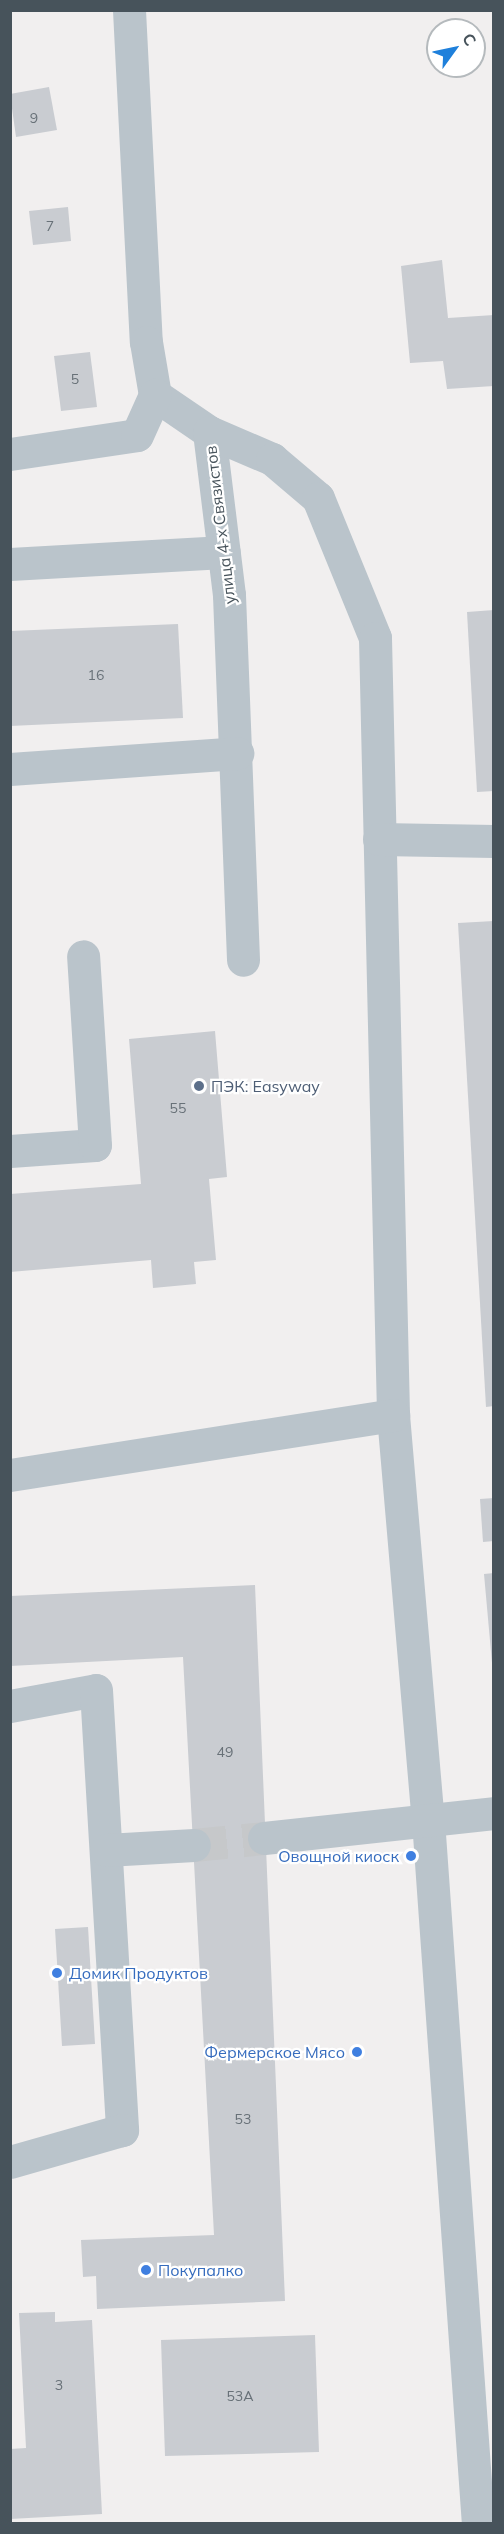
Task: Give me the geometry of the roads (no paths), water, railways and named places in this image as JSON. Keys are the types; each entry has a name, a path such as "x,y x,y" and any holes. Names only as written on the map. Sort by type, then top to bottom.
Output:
{"street":[{"path":"10,454 137,435 155,395 146,342 129,10"},
{"name":"улица 4-х Связистов","path":"155,395 209,432 224,552 237,753 243,960"},
{"path":"209,432 272,459 318,498 345,555 375,638 393,1415 428,1820 478,2523"},
{"path":"10,564 224,552"},
{"path":"10,769 237,753"},
{"path":"379,839 494,841"},
{"path":"10,1151 95,1145 82,956"},
{"path":"10,1475 393,1415"},
{"path":"10,1706 96,1690 123,2130 10,2162"},
{"path":"264,1838 494,1813"},
{"path":"106,1850 194,1845"}],"tunnel":[{"path":"194,1845 264,1838"}],"place":[{"name":"ПЭК: Easyway","path":"199,1086"},
{"name":"Овощной киоск","path":"411,1856"},
{"name":"Домик Продуктов","path":"57,1973"},
{"name":"Фермерское Мясо","path":"357,2052"},
{"name":"Покупалко","path":"146,2270"}]}
